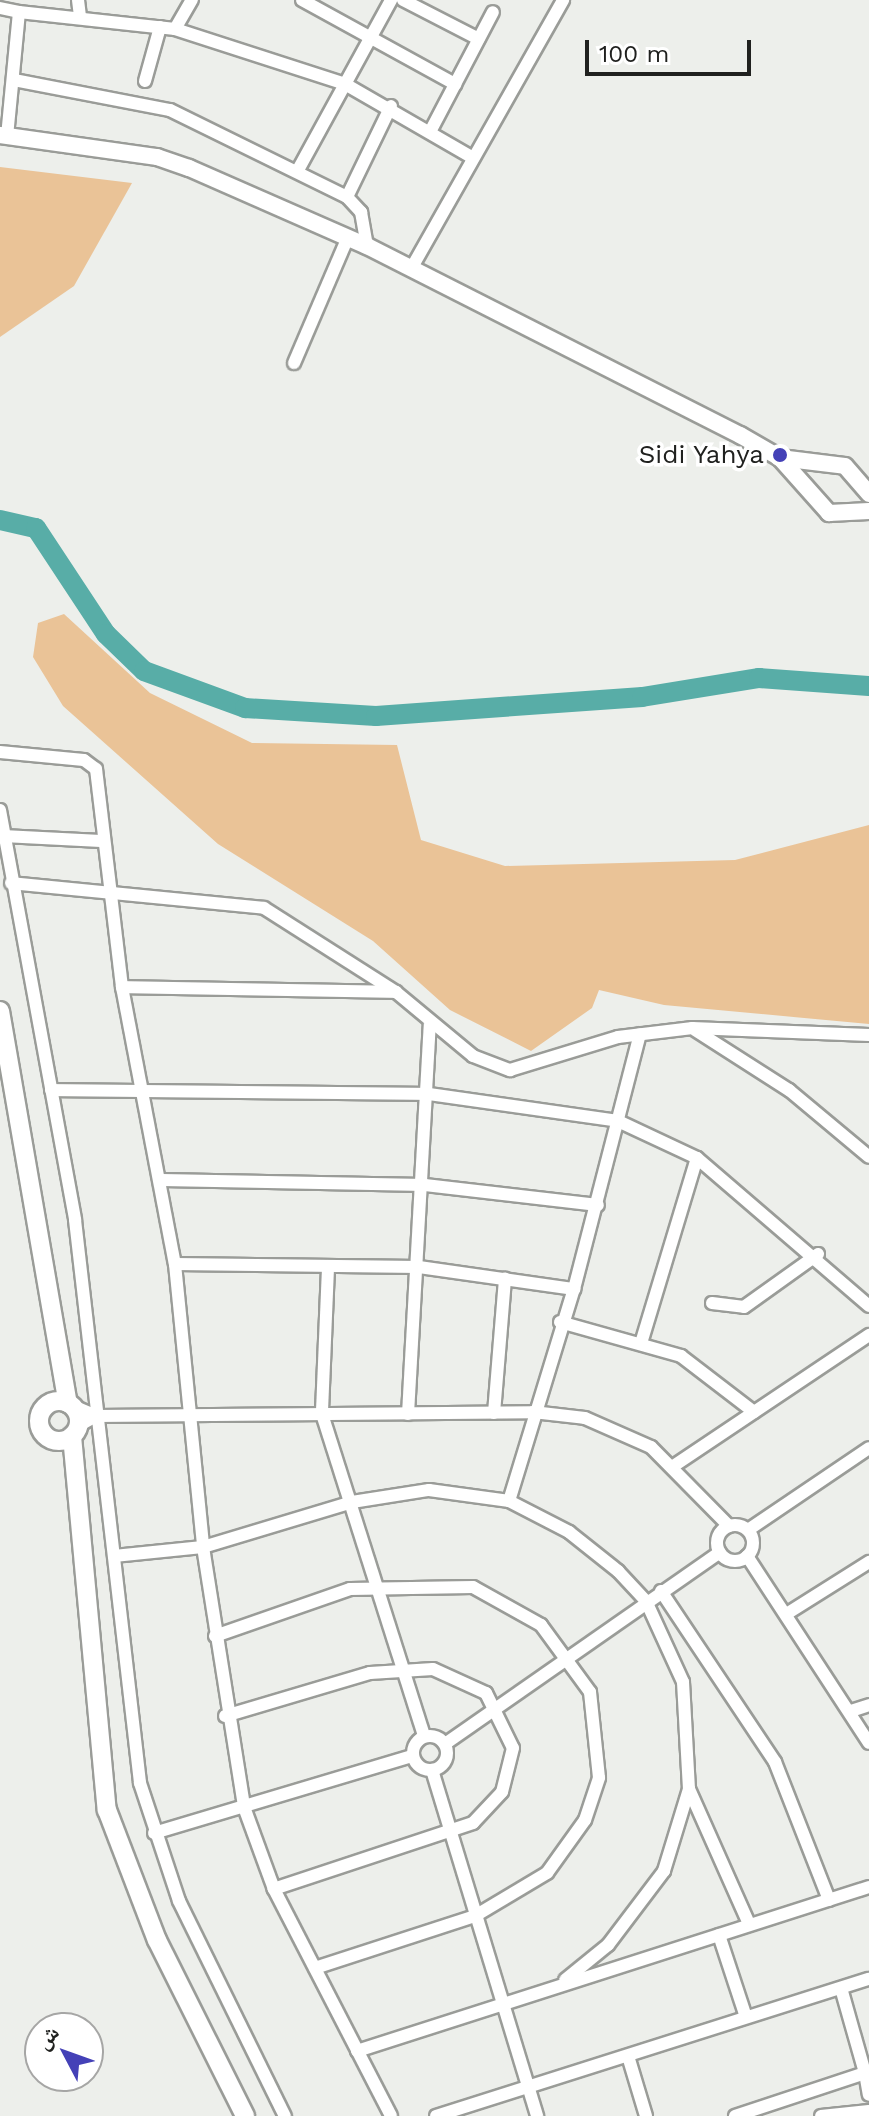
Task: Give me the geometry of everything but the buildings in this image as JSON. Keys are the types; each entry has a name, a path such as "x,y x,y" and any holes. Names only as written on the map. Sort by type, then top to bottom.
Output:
{"main road":[{"path":"0,1011 63,1404 75,1431 69,1473 107,1810 157,1940 245,2116"},
{"path":"63,1404 39,1421 69,1473"},
{"path":"51,1439 75,1431"}],"street":[{"path":"48,14 54,0"},
{"path":"78,0 80,17"},
{"path":"175,29 192,0"},
{"path":"302,0 372,34 455,84"},
{"path":"298,170 391,0"},
{"path":"403,0 479,39"},
{"path":"411,269 563,0"},
{"path":"0,8 175,29 345,84 391,106 473,158"},
{"path":"19,12 14,80 3,136 157,157 348,237 780,458 852,469 866,491 861,510 829,513 780,458"},
{"path":"431,130 493,12"},
{"path":"145,81 160,27"},
{"path":"14,80 140,100 298,170 347,197 361,212 367,246"},
{"path":"347,197 391,106"},
{"path":"294,363 348,237"},
{"path":"816,502 816,477 830,466"},
{"path":"0,752 93,764 107,891 122,987 162,1180 175,1264 203,1547 225,1716 244,1807 274,1889 391,2116"},
{"path":"0,810 75,1220 134,1749 154,1833 285,2116"},
{"path":"3,836 101,841"},
{"path":"11,883 264,908 396,992 430,1025 473,1056 510,1070 640,1034 692,1028 869,1035"},
{"path":"122,987 396,992"},
{"path":"408,1414 425,1185 430,1025"},
{"path":"692,1028 789,1090 869,1157"},
{"path":"509,1501 560,1322 574,1289 598,1205 640,1034"},
{"path":"51,1090 429,1094 568,1108 618,1121 697,1158 818,1254 869,1306"},
{"path":"642,1340 697,1158"},
{"path":"162,1180 425,1185 598,1205"},
{"path":"712,1303 744,1307 818,1254"},
{"path":"175,1264 419,1267 574,1289"},
{"path":"154,1833 413,1756 424,1736 399,1667 352,1502 322,1414 328,1268"},
{"path":"494,1413 505,1278"},
{"path":"560,1322 642,1340 698,1367 754,1412"},
{"path":"675,1465 869,1335"},
{"path":"63,1404 96,1416 533,1412 623,1432 675,1465 729,1526 748,1530 869,1448"},
{"path":"75,1431 96,1416"},
{"path":"114,1556 203,1547 352,1502 429,1490 509,1501 593,1548 646,1601 683,1682 689,1789 664,1871 608,1945 565,1980"},
{"path":"720,1552 718,1537 729,1526"},
{"path":"748,1530 747,1556 788,1613 869,1743"},
{"path":"720,1552 736,1561 747,1556"},
{"path":"445,1744 496,1704 720,1552"},
{"path":"788,1613 869,1562"},
{"path":"215,1636 376,1586 473,1587 522,1610 568,1655 599,1727 599,1778 585,1820 565,1853 525,1892 475,1916 315,1968"},
{"path":"661,1591 775,1762 829,1900"},
{"path":"225,1716 399,1667 452,1672 496,1704 513,1748 510,1773 487,1809 450,1834 274,1889"},
{"path":"851,1711 869,1705"},
{"path":"424,1736 445,1744"},
{"path":"432,1770 445,1760 445,1744"},
{"path":"413,1756 432,1770 537,2116"},
{"path":"689,1789 749,1924"},
{"path":"357,2051 565,1980 869,1887"},
{"path":"719,1935 746,2017"},
{"path":"436,2116 869,1979"},
{"path":"841,1988 869,2095"},
{"path":"628,2056 646,2116"},
{"path":"735,2116 865,2073"},
{"path":"821,2116 869,2111"}],"shaded area":[{"path":"0,167 132,183 74,286 0,337"},
{"path":"64,614 150,693 252,743 397,745 421,840 505,866 735,860 869,825 869,1024 664,1005 599,990 592,1008 531,1051 450,1010 373,941 218,844 63,706 33,657 38,623"}],"waterway":[{"path":"0,520 36,528 106,634 144,671 245,708 376,716 642,697 759,678 869,686"}],"place":[{"name":"Sidi Yahya","path":"780,455"}]}
